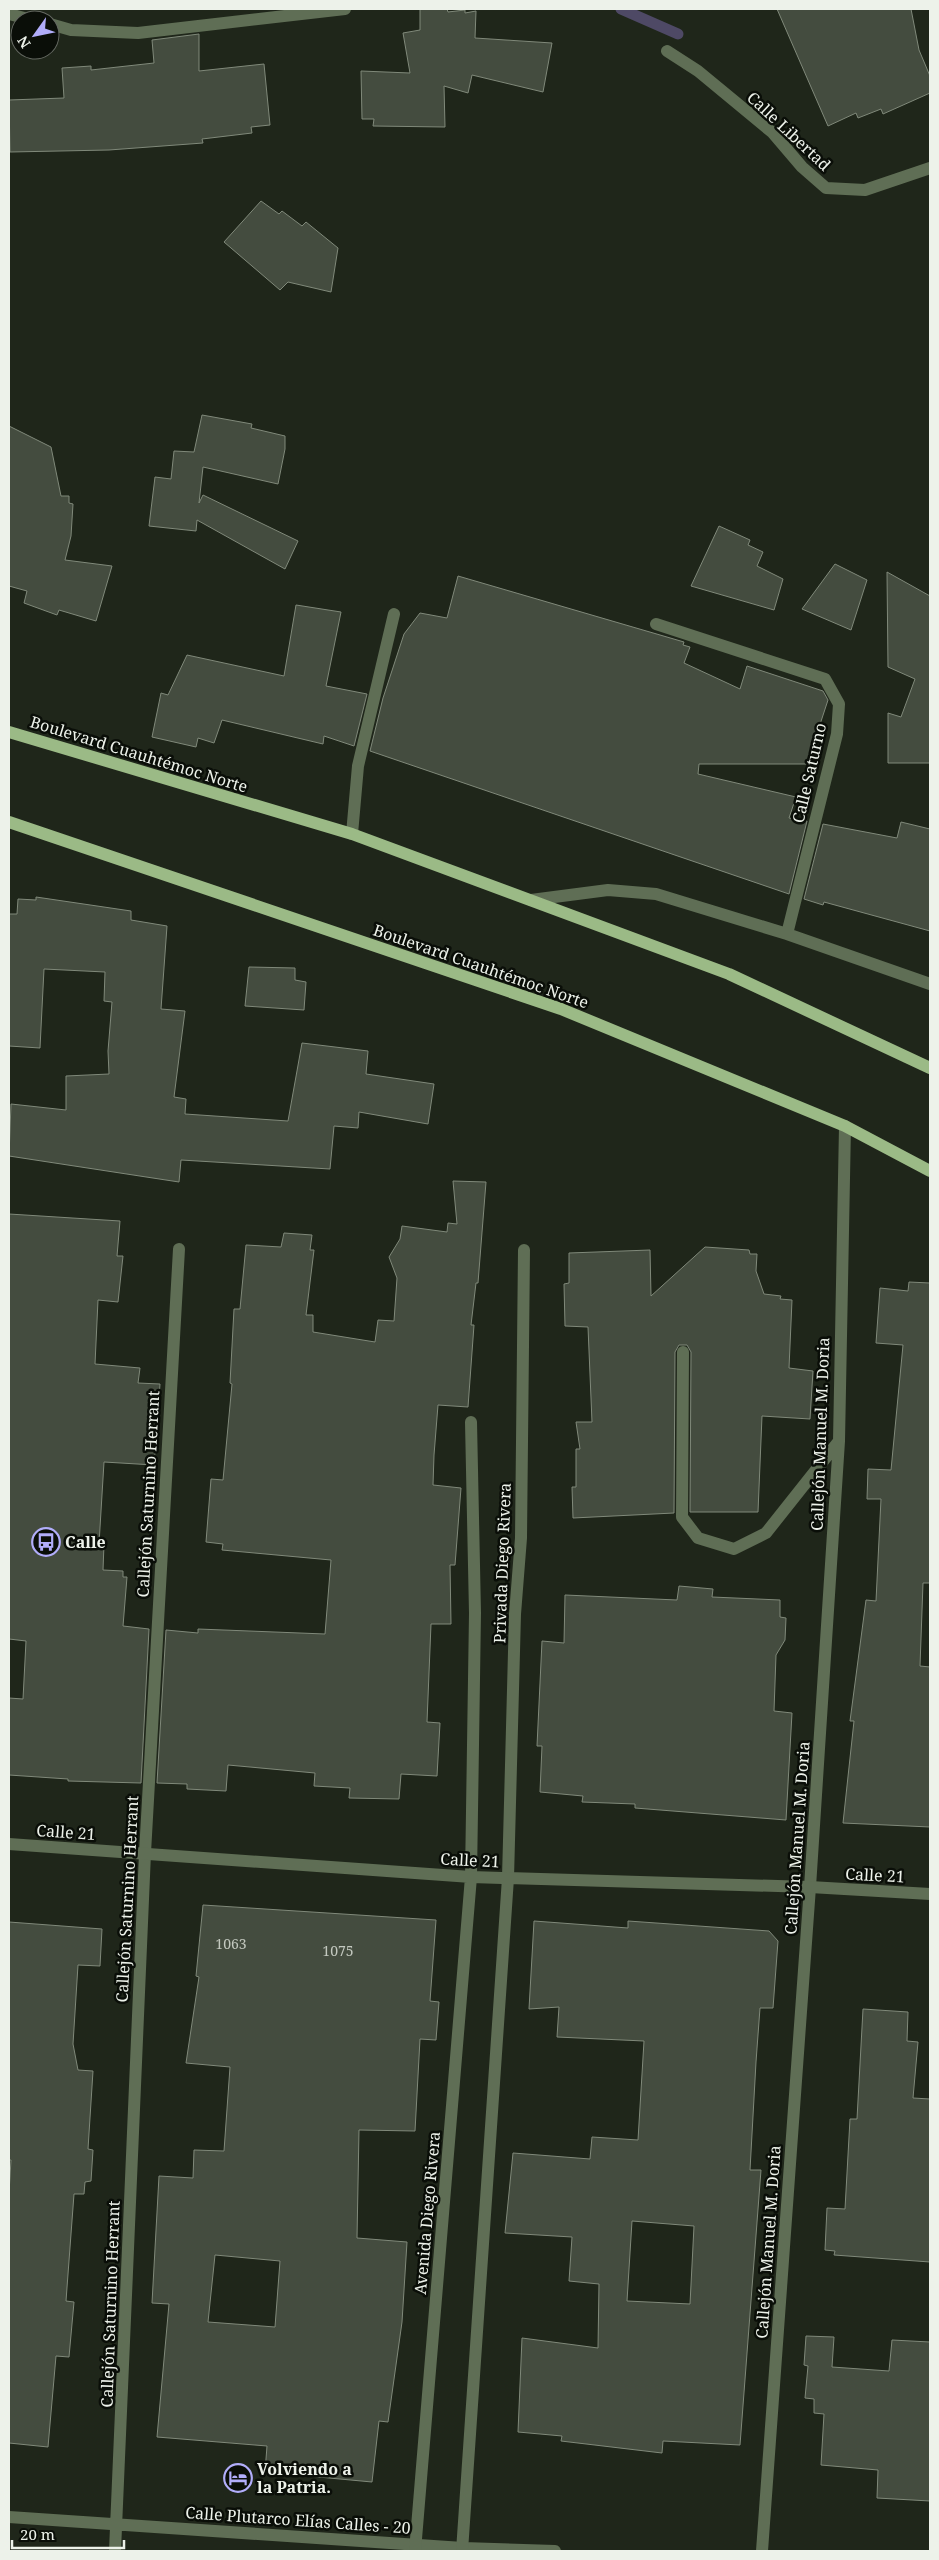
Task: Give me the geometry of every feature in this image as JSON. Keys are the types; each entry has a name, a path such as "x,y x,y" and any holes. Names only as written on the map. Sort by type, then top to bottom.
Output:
{"main road":[{"name":"Boulevard Cuauhtémoc Norte","path":"9,732 352,834 729,974 930,1068"},
{"name":"Boulevard Cuauhtémoc Norte","path":"9,822 561,1009 844,1126 930,1171"}],"street":[{"path":"60,27 71,30 138,33 345,9"},
{"name":"Calle Libertad","path":"668,51 698,71 773,133 802,168 826,188 865,190 930,168"},
{"path":"352,834 358,766 394,614"},
{"name":"Calle Saturno","path":"656,624 825,679 839,704 838,734 787,934"},
{"path":"531,900 608,890 656,894 787,934 930,984"},
{"name":"Callejón Manuel M. Doria","path":"762,2551 810,1887 839,1441 844,1126"},
{"name":"Callejón Saturnino Herrant","path":"115,2551 144,1853 179,1249"},
{"name":"Privada Diego Rivera","path":"508,1878 515,1614 521,1538 524,1250"},
{"path":"683,1352 682,1517 698,1538 734,1549 766,1533 839,1441"},
{"name":"Privada Diego Rivera","path":"471,1422 475,1613 472,1877"},
{"name":"Calle 21","path":"9,1844 472,1877 810,1887 930,1894"},
{"name":"Avenida Diego Rivera","path":"415,2548 472,1877"},
{"path":"462,2550 508,1878"},
{"name":"Calle Plutarco Elías Calles - 20","path":"9,2517 117,2523 415,2548 555,2551"}],"building":[{"path":"420,9 447,9 448,12 465,10 465,13 476,11 475,38 552,43 543,92 472,75 468,93 444,86 445,127 373,126 374,119 362,119 361,71 410,73 403,33 420,30"},
{"path":"777,9 911,9 919,50 930,76 930,93 883,114 881,109 858,118 856,113 828,126"},
{"path":"199,34 199,71 264,64 270,125 251,127 252,133 202,139 203,143 109,150 10,152 9,100 64,98 62,68 91,66 91,70 154,63 152,40"},
{"path":"261,201 279,214 282,211 302,226 306,222 338,248 331,292 288,282 280,290 224,242"},
{"path":"202,415 252,424 251,428 285,436 285,449 278,484 203,467 199,503 203,495 298,541 285,569 197,520 196,531 149,526 155,477 171,479 174,451 194,452"},
{"path":"9,426 51,447 61,496 69,496 69,503 73,504 71,536 65,560 112,566 96,621 59,610 57,615 24,603 27,591 9,586"},
{"path":"719,526 750,540 748,545 763,552 757,566 783,579 774,610 691,586"},
{"path":"835,564 867,580 851,630 802,609"},
{"path":"887,572 930,596 930,763 888,763 888,713 901,717 915,679 888,667"},
{"path":"458,576 684,642 683,645 690,647 684,663 740,689 747,666 823,691 828,700 807,764 699,764 698,774 796,797 789,818 807,821 789,894 370,751 383,698 404,634 420,613 447,618"},
{"path":"296,605 341,612 326,686 367,694 354,746 324,736 323,744 222,720 214,743 198,738 196,747 152,737 161,693 168,695 187,655 284,676"},
{"path":"901,822 930,829 930,931 824,902 823,905 804,899 823,824 897,838"},
{"path":"36,897 131,911 131,920 167,926 161,1009 185,1011 174,1097 186,1099 185,1114 288,1121 302,1043 368,1051 366,1074 434,1084 428,1124 359,1112 358,1128 334,1126 330,1169 181,1160 179,1182 9,1156 11,1104 66,1110 66,1076 109,1074 108,1051 112,1002 104,1001 105,972 44,969 40,1048 9,1046 9,914 17,914 18,899 36,900"},
{"path":"249,967 295,968 295,980 306,982 304,1010 245,1006"},
{"path":"453,1181 486,1182 478,1283 476,1283 471,1325 474,1325 468,1407 438,1405 433,1485 461,1488 455,1565 450,1565 451,1624 431,1624 427,1722 440,1723 437,1776 401,1774 399,1799 349,1798 350,1788 314,1786 315,1773 228,1765 226,1791 187,1789 187,1784 157,1783 166,1630 198,1633 198,1629 325,1634 331,1560 222,1550 223,1544 206,1542 211,1479 223,1480 232,1384 230,1383 234,1309 240,1309 246,1245 281,1247 284,1233 312,1235 310,1250 314,1250 306,1315 313,1315 313,1332 375,1342 378,1320 394,1321 397,1278 389,1257 400,1239 402,1226 447,1232 448,1223 457,1224"},
{"path":"9,1214 120,1221 117,1256 123,1256 118,1302 98,1300 95,1364 140,1368 138,1383 160,1384 154,1465 104,1462 99,1544 104,1544 103,1570 123,1571 123,1577 127,1577 123,1626 149,1629 141,1783 68,1781 68,1779 9,1775 9,1698 23,1699 26,1641 9,1639"},
{"path":"705,1247 749,1250 750,1254 757,1254 756,1271 764,1294 781,1296 780,1299 792,1300 789,1368 813,1371 810,1419 762,1416 758,1512 690,1512 691,1352 687,1345 679,1345 675,1352 674,1513 573,1518 572,1487 576,1487 576,1449 580,1449 576,1422 592,1422 588,1327 565,1326 564,1284 569,1283 569,1253 650,1250 651,1296"},
{"path":"909,1282 930,1283 930,1583 923,1583 920,1666 930,1667 930,1827 843,1823 854,1721 850,1721 866,1600 876,1601 881,1499 867,1499 868,1469 891,1470 903,1345 876,1343 880,1288 908,1291"},
{"path":"679,1586 713,1589 712,1597 780,1600 780,1617 786,1618 785,1640 776,1655 774,1711 792,1713 786,1820 635,1808 635,1804 582,1802 583,1796 540,1792 542,1746 537,1746 542,1641 564,1643 565,1595 677,1600"},
{"path":"203,1905 436,1920 430,2001 439,2002 436,2040 420,2039 415,2131 359,2130 357,2238 407,2242 402,2322 388,2422 379,2421 372,2482 265,2472 267,2446 157,2437 169,2304 152,2303 159,2176 193,2178 194,2150 224,2151 230,2067 186,2063 199,1977 196,1976","holes":["215,2255 280,2261 275,2327 208,2322"]},
{"path":"534,1921 628,1928 628,1921 769,1931 778,1941 773,2008 760,2008 750,2170 761,2170 740,2445 663,2441 662,2453 561,2441 562,2436 518,2432 522,2338 598,2348 599,2284 569,2281 572,2237 505,2233 513,2153 590,2159 592,2137 638,2140 644,2041 557,2037 559,2007 529,2009","holes":["632,2221 694,2226 690,2304 627,2301"]},
{"path":"9,1922 102,1929 100,1966 78,1965 73,2044 78,2070 93,2071 88,2149 93,2150 91,2181 85,2182 84,2194 74,2194 66,2301 74,2302 69,2357 56,2356 48,2447 9,2443 9,2193 11,2160 9,2160"},
{"path":"863,2009 908,2012 907,2041 918,2042 913,2098 930,2099 930,2262 834,2255 835,2251 825,2250 827,2208 845,2209 850,2119 857,2119"},
{"path":"806,2336 834,2337 832,2367 889,2371 892,2340 930,2342 930,2501 877,2498 878,2470 821,2465 824,2414 814,2413 814,2399 805,2398 808,2366 804,2365"}],"waterway":[{"path":"621,9 678,34"}],"place":[{"name":"Calle","path":"46,1542"},
{"name":"Volviendo a la Patria.","path":"238,2478"}]}
